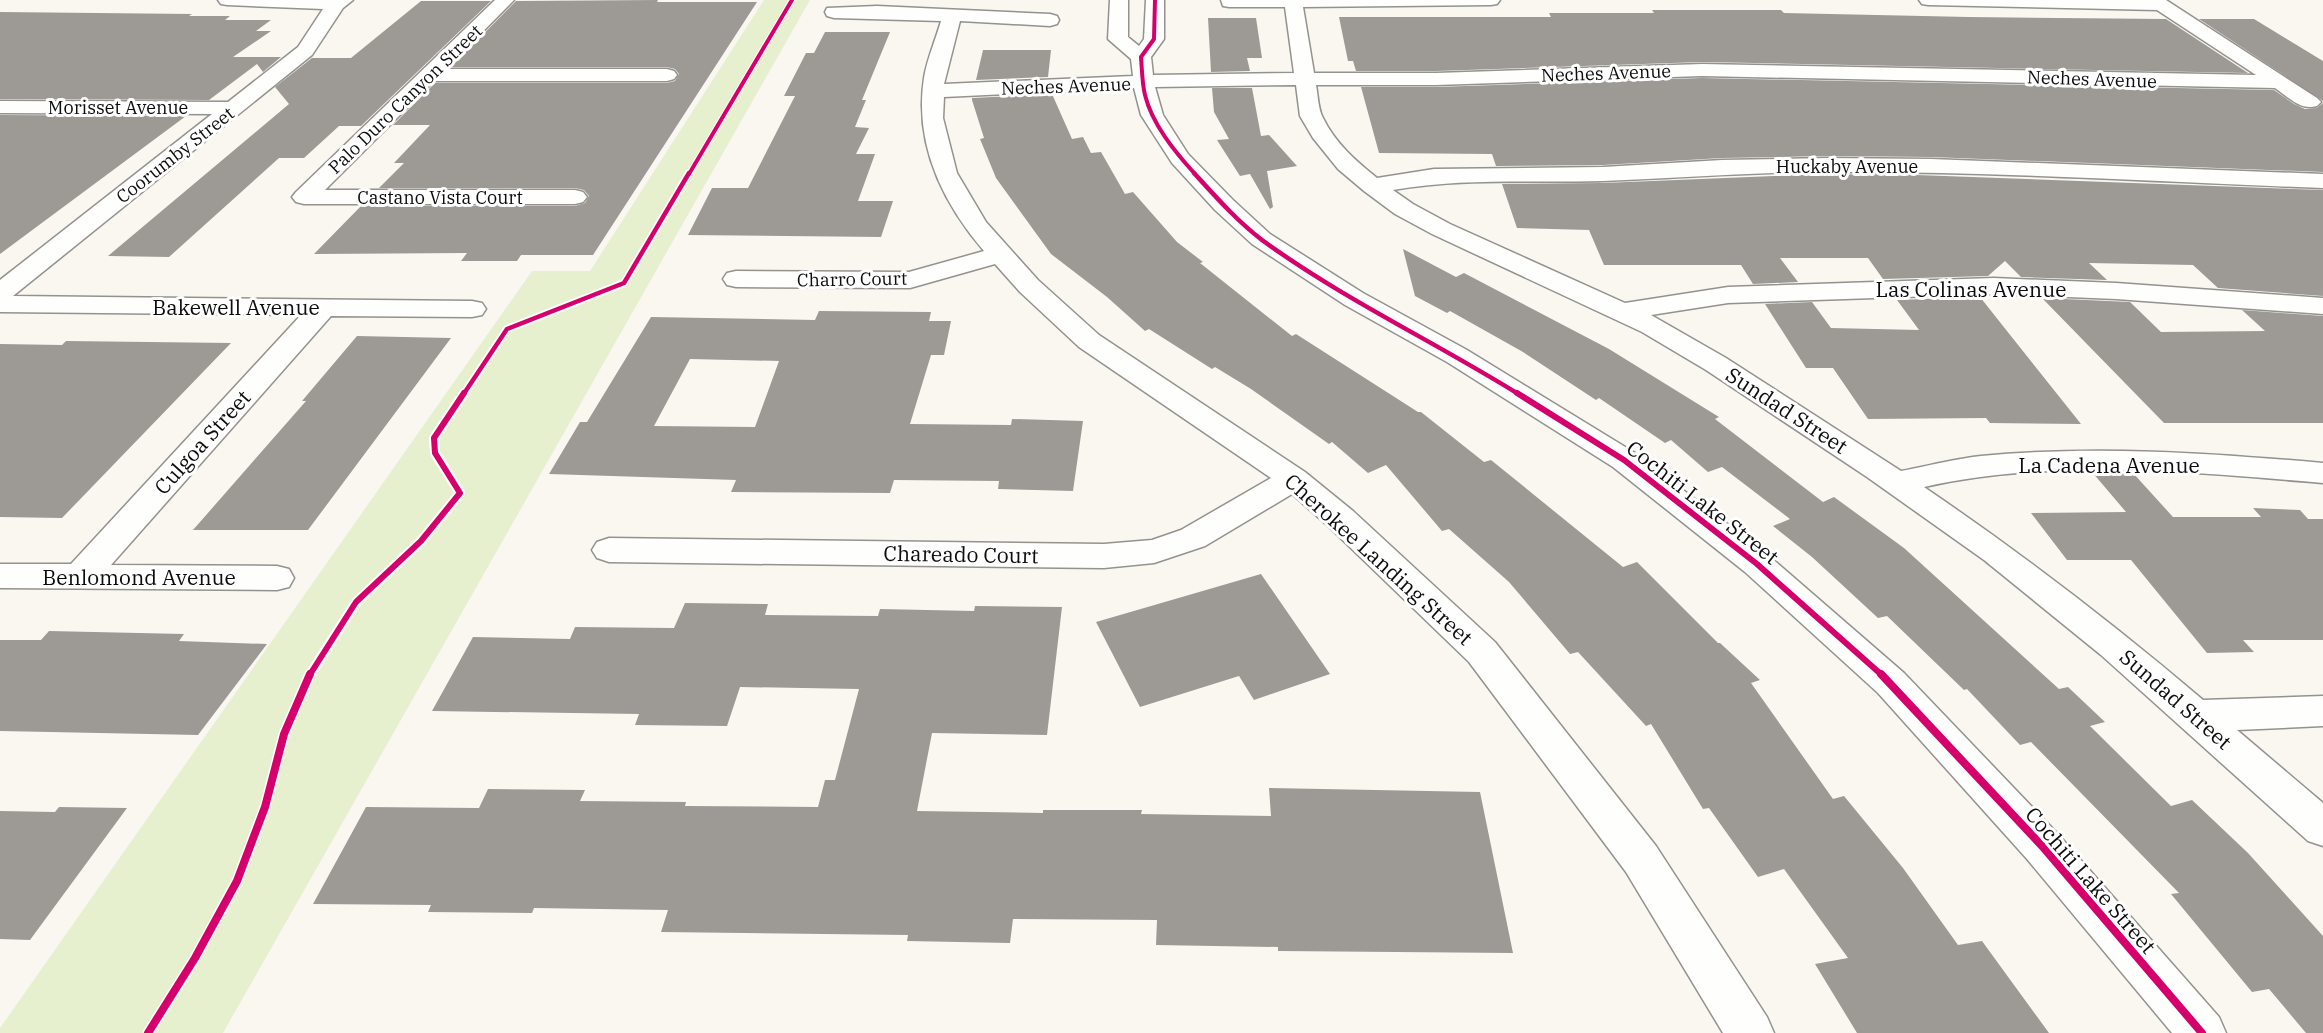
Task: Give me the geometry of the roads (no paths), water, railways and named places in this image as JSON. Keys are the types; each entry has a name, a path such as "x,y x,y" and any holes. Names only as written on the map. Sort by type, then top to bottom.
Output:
{"street":[{"path":"227,0 338,1"},
{"name":"Palo Duro Canyon Street","path":"304,197 505,0"},
{"path":"1119,0 1118,39 1142,70"},
{"path":"1142,70 1154,39 1155,0"},
{"path":"1228,2 1491,0"},
{"path":"1928,0 2158,3 2310,102"},
{"name":"Coorumby Street","path":"0,293 305,51 338,1"},
{"name":"Sundad Street","path":"1293,2 1311,116 1324,138 1346,164 1372,186 1404,209 1441,229 1652,326 1716,364 1895,482 2006,559 2114,645 2323,828"},
{"path":"834,12 1050,20"},
{"name":"Cherokee Landing Street","path":"952,16 934,77 932,118 937,147 945,173 976,226 1029,286 1089,341 1294,479 1341,519 1482,652 1641,859 1750,1033"},
{"name":"Neches Avenue","path":"933,91 1142,70 1208,79 1436,79 1743,70 2169,82 2279,82"},
{"name":"Cochiti Lake Street","path":"1142,70 1152,115 1180,158 1261,240 1354,299 1457,356 1624,460 1757,564 1891,683 2042,846 2202,1033"},
{"path":"429,75 667,75"},
{"name":"Morisset Avenue","path":"0,107 236,108"},
{"name":"Huckaby Avenue","path":"1372,186 1434,176 1603,174 1722,167 1827,165 1930,166 2323,181"},
{"name":"Castano Vista Court","path":"304,197 576,197"},
{"name":"Charro Court","path":"736,279 910,280 1000,254"},
{"name":"Las Colinas Avenue","path":"1621,312 1728,295 1994,286 2116,291 2323,306"},
{"name":"Bakewell Avenue","path":"0,304 472,309"},
{"name":"Culgoa Street","path":"80,577 323,308"},
{"name":"La Cadena Avenue","path":"1895,482 1978,467 2044,462 2162,462 2323,473"},
{"name":"Chareado Court","path":"609,550 1104,556 1144,552 1193,538 1294,479"},
{"name":"Benlomond Avenue","path":"0,576 277,578"},
{"path":"2195,716 2323,711"}]}
